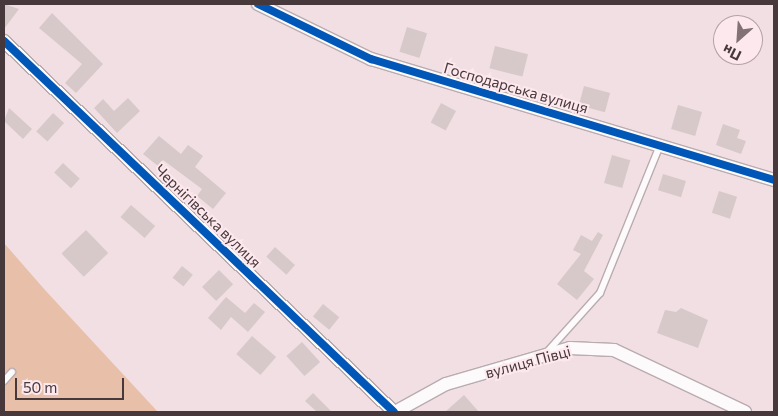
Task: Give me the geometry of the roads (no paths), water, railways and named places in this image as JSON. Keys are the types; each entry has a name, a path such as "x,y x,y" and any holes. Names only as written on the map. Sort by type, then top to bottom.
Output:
{"street":[{"name":"Господарська вулиця","path":"258,4 370,59 774,180"},
{"name":"Чернігівська вулиця","path":"4,41 394,412"},
{"name":"вулиця Півці","path":"394,412 446,384 570,348 614,350 745,412"}],"lane":[{"path":"545,355 600,293 660,145"},
{"path":"4,381 12,372"}]}
